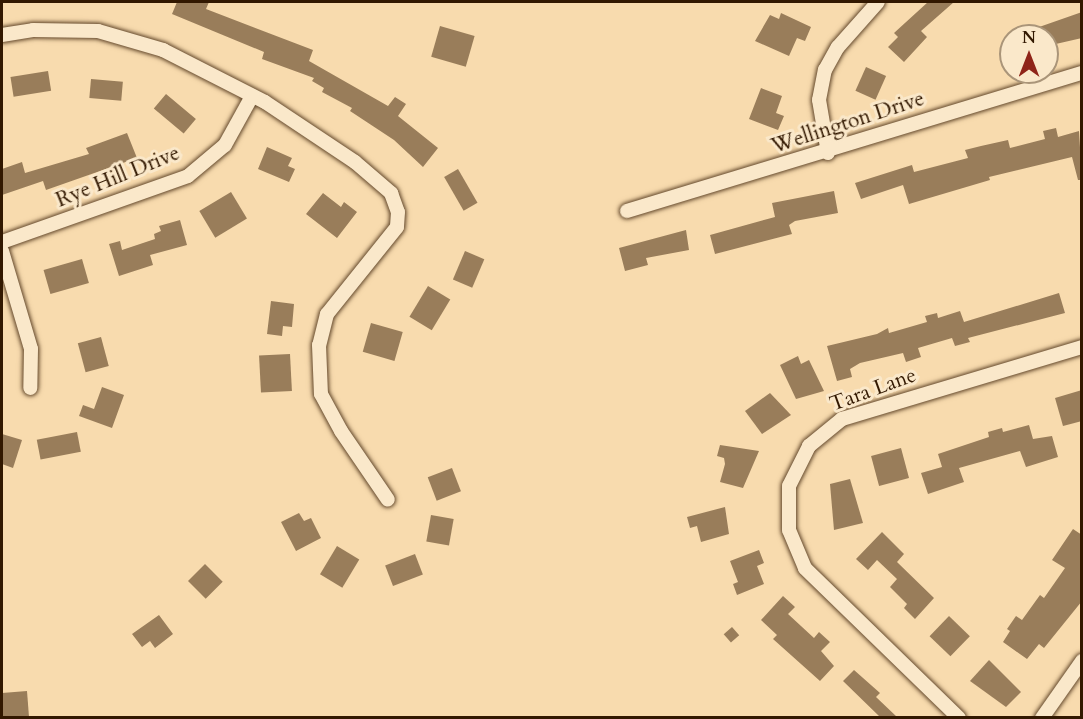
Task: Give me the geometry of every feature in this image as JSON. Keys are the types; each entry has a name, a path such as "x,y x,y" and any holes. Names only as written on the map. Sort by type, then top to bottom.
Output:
{"street":[{"path":"828,153 819,100 825,70 838,47 878,2"},
{"path":"2,35 33,30 98,31 163,50 252,96 355,162 391,193 398,212 397,227 379,254 327,314 319,345 321,394 340,431 388,500"},
{"name":"Wellington Drive","path":"627,211 828,153 1082,73"},
{"name":"Rye Hill Drive","path":"2,242 188,176 225,145 252,96"},
{"path":"2,251 31,349 30,388"},
{"name":"Tara Lane","path":"960,717 805,568 789,530 789,486 809,446 842,419 1082,346"},
{"path":"1042,717 1082,661"}],"building":[{"path":"177,2 209,2 206,9 313,50 309,61 388,106 395,97 406,104 398,116 438,148 423,167 394,140 350,111 352,108 322,92 324,88 312,81 314,78 262,59 264,52 172,14"},
{"path":"928,2 954,2 921,31 927,37 904,62 888,47 898,37 894,33"},
{"path":"1082,12 1082,38 1059,43 1059,24 1048,24"},
{"path":"781,13 811,27 805,41 797,38 789,56 755,41 770,15 779,19"},
{"path":"440,26 475,36 466,67 431,57"},
{"path":"866,67 886,76 876,100 855,91"},
{"path":"48,71 51,91 14,97 10,77"},
{"path":"91,79 123,82 121,101 89,98"},
{"path":"761,88 782,96 776,113 784,116 778,130 749,119"},
{"path":"166,94 196,119 184,134 154,109"},
{"path":"1056,128 1058,137 1079,131 1082,180 1078,180 1072,157 989,177 990,180 909,204 903,185 861,199 855,183 912,165 914,172 968,158 965,150 981,146 1008,140 1010,148 1045,139 1043,131"},
{"path":"127,133 137,158 46,190 43,181 2,195 2,169 22,162 25,173 89,154 86,148"},
{"path":"267,147 292,158 288,166 295,169 289,182 258,169"},
{"path":"458,169 478,203 464,211 444,177"},
{"path":"834,191 838,213 795,221 789,225 792,234 715,254 710,235 775,217 772,203"},
{"path":"231,192 247,219 215,238 199,211"},
{"path":"323,193 341,207 344,202 357,212 337,238 306,214"},
{"path":"180,220 187,245 150,255 153,265 119,276 109,244 120,241 122,250 155,239 154,234 161,231 159,226"},
{"path":"686,230 689,250 646,258 648,265 625,271 619,248"},
{"path":"465,251 484,259 472,288 453,280"},
{"path":"82,259 89,283 50,294 44,270"},
{"path":"428,286 450,299 432,330 409,317"},
{"path":"1059,293 1065,313 968,338 970,342 955,346 952,338 918,348 921,357 906,362 903,353 860,363 850,369 852,377 837,381 827,346 877,334 888,328 889,333 927,322 925,316 937,313 938,318 960,311 964,322"},
{"path":"271,301 294,304 292,327 283,326 282,336 267,334"},
{"path":"371,323 403,332 394,361 363,352"},
{"path":"101,337 109,366 86,372 78,343"},
{"path":"290,354 292,391 261,393 259,356"},
{"path":"798,356 801,364 809,360 824,391 796,399 780,365"},
{"path":"102,387 124,395 112,428 79,416 83,405 94,409"},
{"path":"1082,390 1082,421 1063,426 1055,398"},
{"path":"770,393 791,415 762,434 745,411"},
{"path":"1029,425 1033,439 1052,436 1058,457 1026,467 1020,451 959,468 964,482 928,494 921,473 942,467 938,454 989,437 988,432 1002,428 1003,432"},
{"path":"77,432 81,452 41,459 37,440"},
{"path":"2,434 22,440 13,468 2,464"},
{"path":"720,445 759,451 743,488 720,482 725,464 724,458 717,456"},
{"path":"901,448 909,478 879,486 871,456"},
{"path":"452,468 461,491 437,501 428,477"},
{"path":"850,479 863,523 834,530 830,484"},
{"path":"725,507 729,534 701,542 697,526 690,528 687,517"},
{"path":"299,513 304,521 311,518 321,538 296,551 281,522"},
{"path":"431,515 454,519 449,546 426,542"},
{"path":"1073,529 1082,535 1082,601 1044,648 1039,644 1027,659 1003,642 1010,631 1007,629 1016,616 1022,620 1040,595 1044,598 1065,568 1052,560"},
{"path":"882,532 904,554 897,562 934,598 915,619 904,608 907,604 890,587 897,579 877,560 868,570 856,559"},
{"path":"337,546 359,559 342,588 320,574"},
{"path":"759,550 764,563 757,566 764,584 737,595 733,584 738,582 730,561"},
{"path":"415,554 423,575 393,586 385,565"},
{"path":"205,564 223,582 206,599 188,581"},
{"path":"783,596 795,607 788,614 814,638 819,632 830,642 821,651 834,666 820,681 773,639 777,635 761,620"},
{"path":"159,615 173,634 155,648 150,641 142,647 132,634"},
{"path":"949,616 970,636 950,656 930,636"},
{"path":"732,627 739,635 731,643 724,634"},
{"path":"989,660 1021,692 1006,707 970,681"},
{"path":"854,670 880,693 876,697 897,717 880,717 843,681"},
{"path":"27,691 29,717 2,717 2,693"}]}
